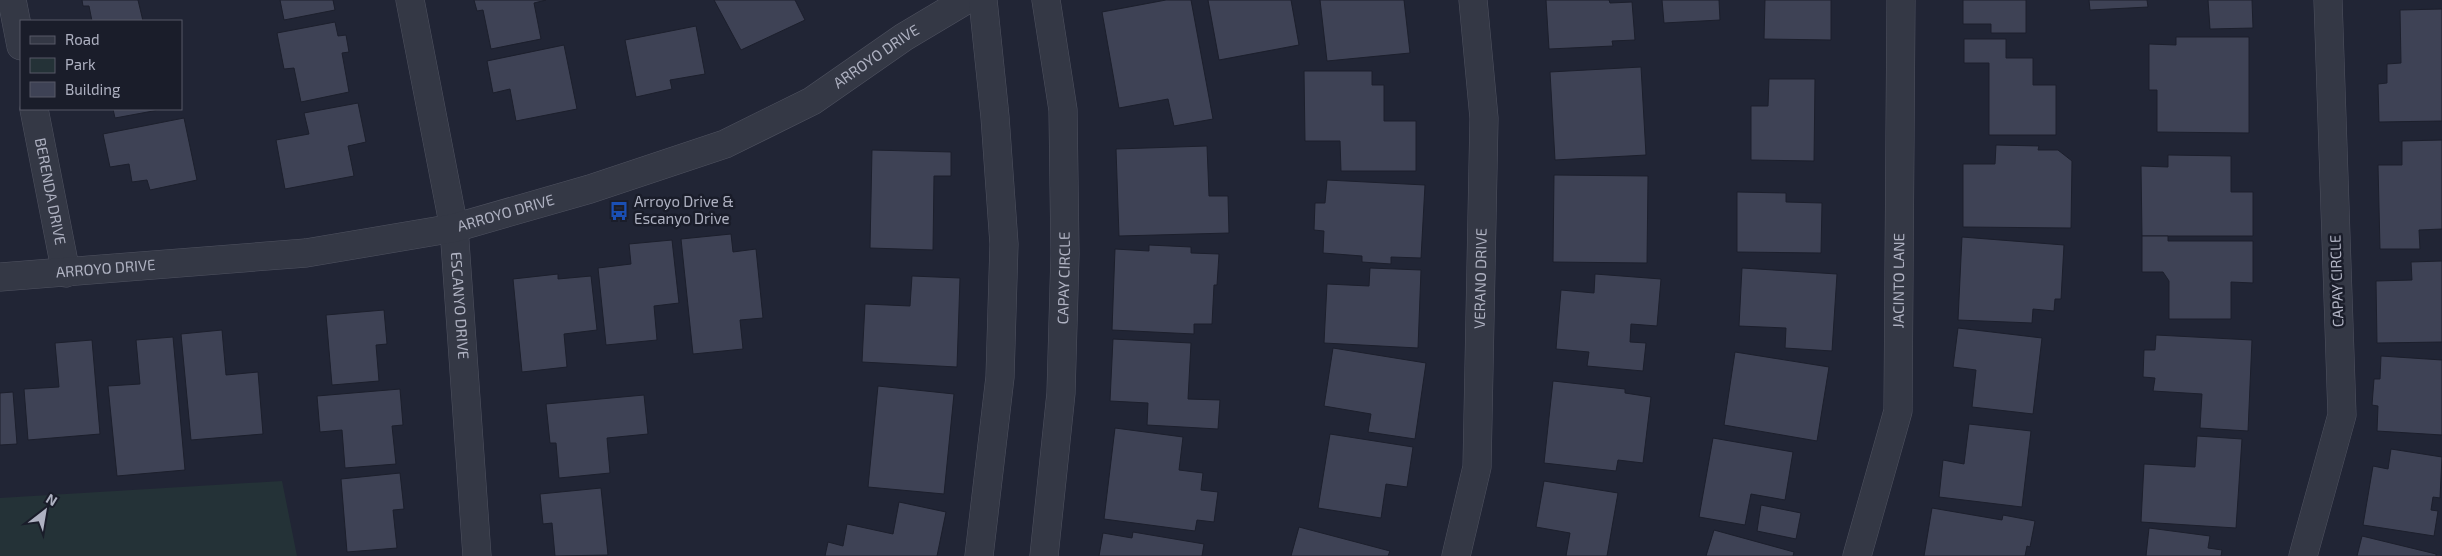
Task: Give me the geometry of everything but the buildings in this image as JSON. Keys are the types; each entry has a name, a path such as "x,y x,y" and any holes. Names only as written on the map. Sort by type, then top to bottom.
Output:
{"street":[{"path":"12,0 20,41"},
{"name":"ESCANYO DRIVE","path":"410,0 454,228 477,556"},
{"name":"ARROYO DRIVE","path":"0,277 306,253 454,228 590,189 725,144 812,101 904,36 966,0"},
{"path":"979,556 984,532 1000,377 1004,244 995,117 983,0"},
{"name":"CAPAY CIRCLE","path":"1044,556 1061,393 1065,254 1063,110 1046,0"},
{"name":"VERANO DRIVE","path":"1456,556 1477,467 1484,118 1473,0"},
{"name":"JACINTO LANE","path":"1857,556 1898,411 1901,0"},
{"name":"CAPAY CIRCLE","path":"2303,556 2342,415 2328,0"},
{"name":"BERENDA DRIVE","path":"34,110 66,273"}],"green space":[{"path":"282,481 297,556 0,556 0,498"}],"place":[{"name":"Arroyo Drive & Escanyo Drive","path":"619,211"}]}
